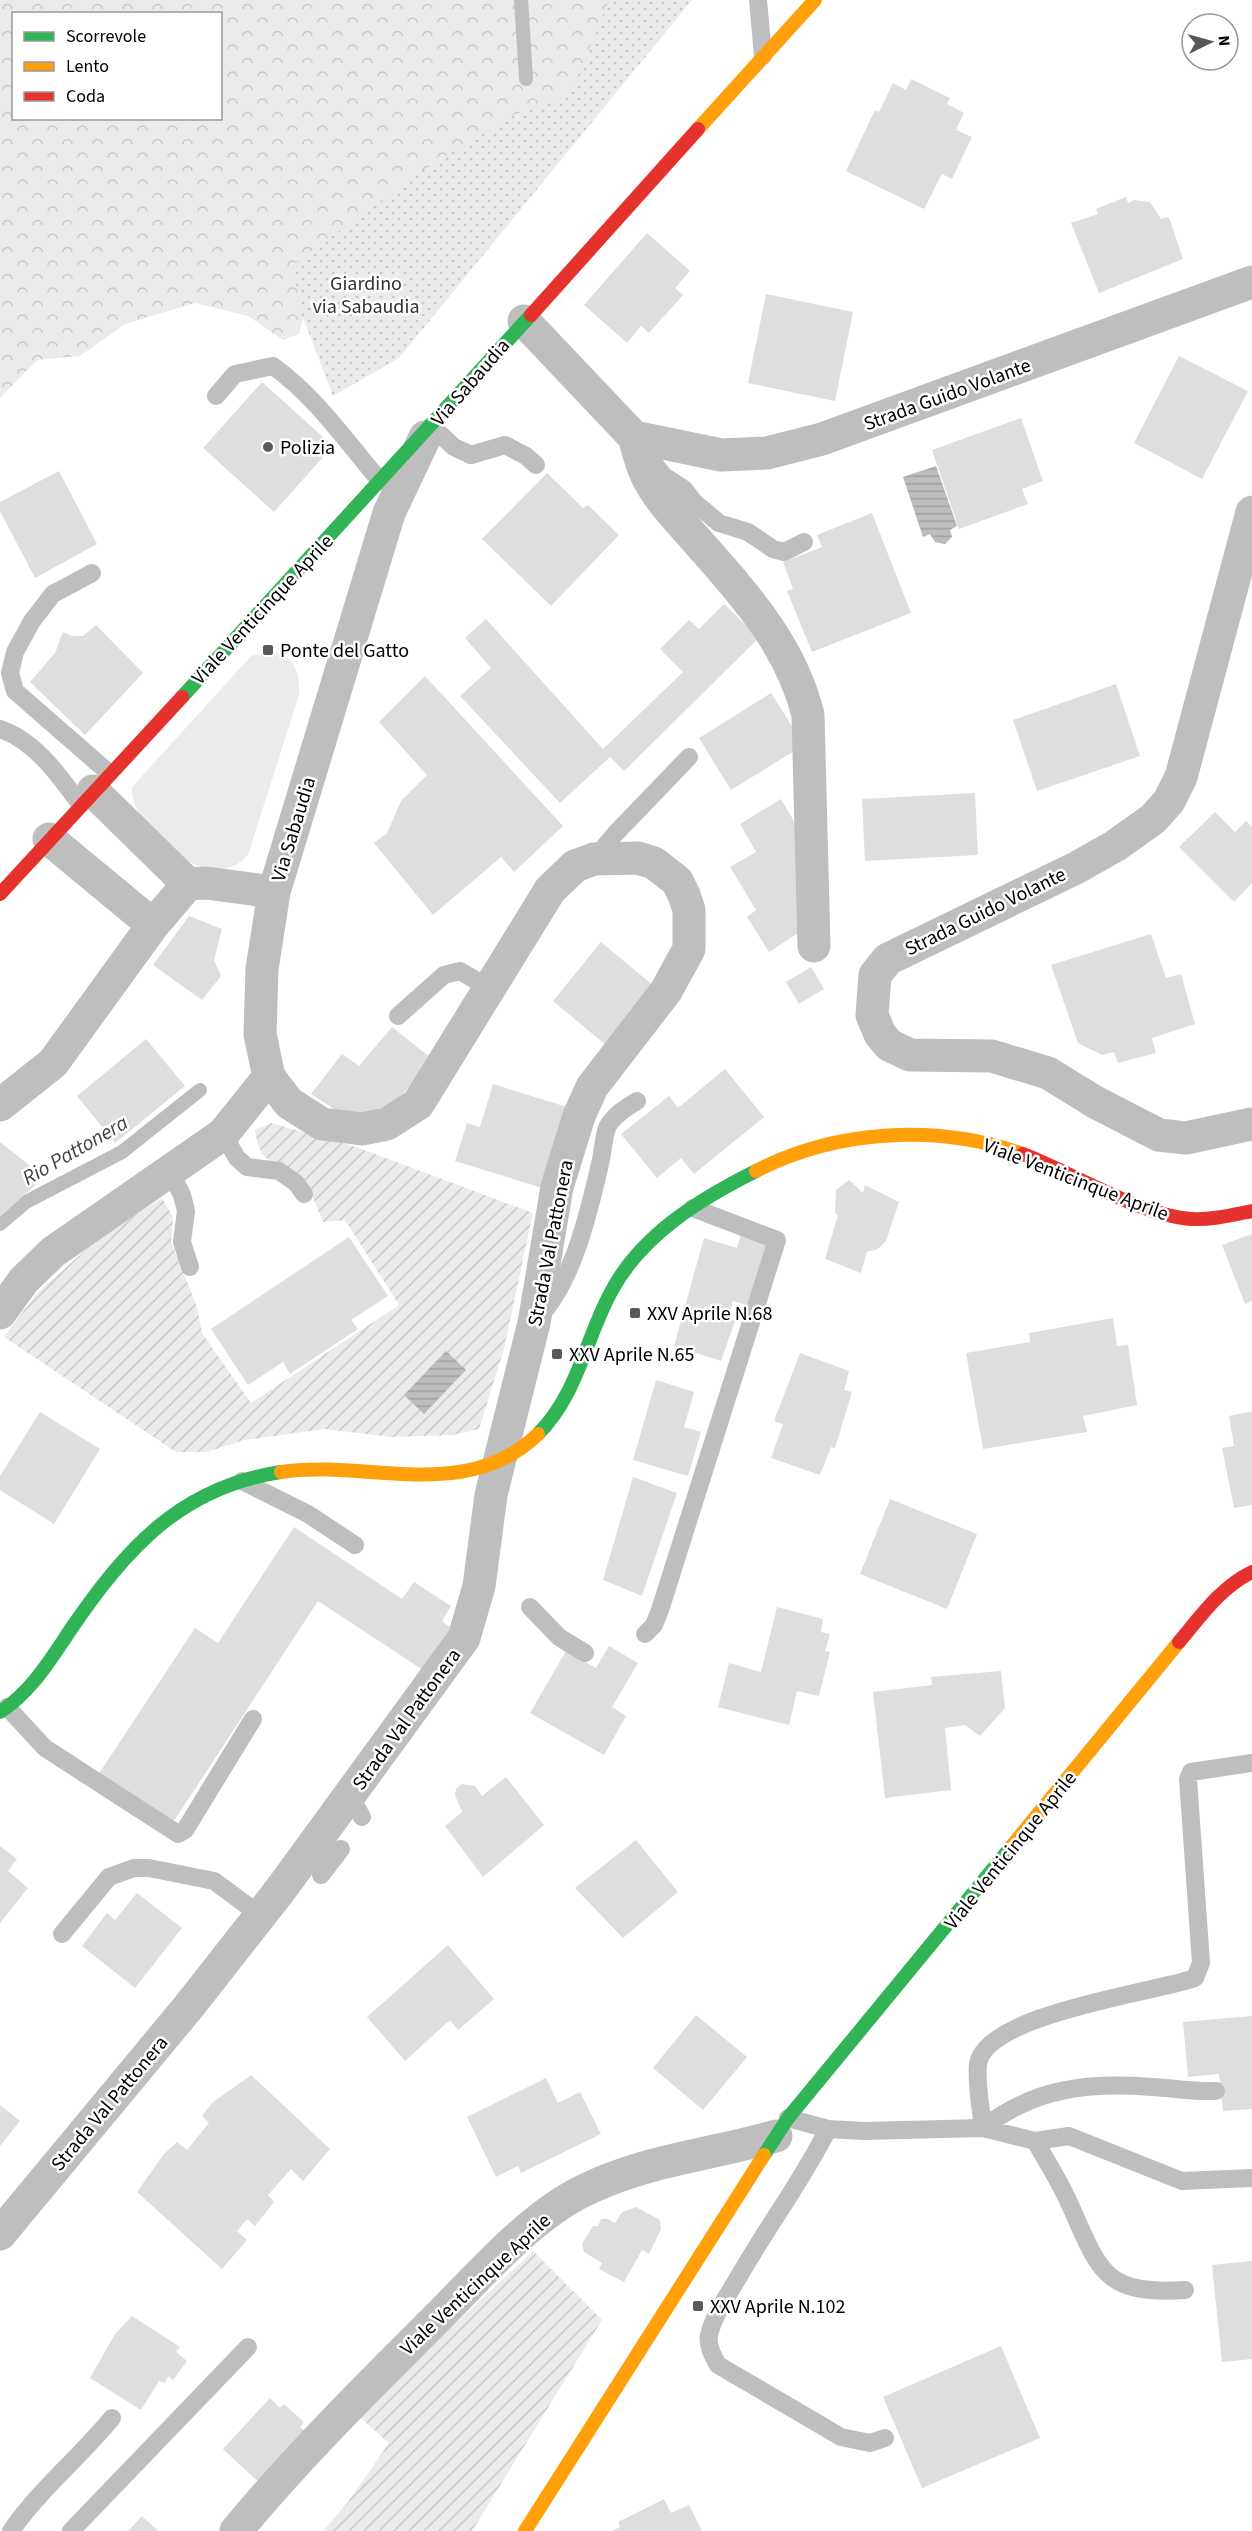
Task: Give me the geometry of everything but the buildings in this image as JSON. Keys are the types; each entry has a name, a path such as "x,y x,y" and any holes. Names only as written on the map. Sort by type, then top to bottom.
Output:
{"street":[{"name":"Via Sabaudia","path":"274,892 389,513 431,426 815,0"},
{"name":"Strada Guido Volante","path":"633,437 721,455 766,453 822,439 1252,282"},
{"path":"524,321 633,437 647,477 681,523 768,624 781,646 808,715 814,946"},
{"name":"Viale Venticinque Aprile","path":"0,894 94,789 431,426"},
{"name":"Strada Guido Volante","path":"1252,512 1181,777 1169,801 1144,827 1105,852 888,959 875,975 872,1015 880,1034 889,1045 910,1055 992,1056 1048,1073 1095,1102 1159,1135 1186,1138 1252,1124"},
{"path":"94,789 188,884"},
{"path":"49,839 153,925"},
{"name":"Strada Val Pattonera","path":"4,2228 183,2014 260,1915 356,1807 464,1638 480,1586 498,1462 518,1396 534,1323 557,1187 579,1116 592,1087 666,991 689,949 689,910 677,881 654,862 638,858 594,860 575,866 549,890 418,1104 387,1124 362,1129 322,1124 290,1103 269,1077 260,1034 262,969 274,892"},
{"path":"0,1105 53,1064 153,925 188,884 206,883 274,892"},
{"path":"0,1313 24,1280 53,1252 224,1134 269,1077"},
{"name":"Viale Venticinque Aprile","path":"4,1710 35,1682 101,1585 128,1551 164,1519 201,1497 242,1481 278,1472 319,1469 423,1478 460,1475 498,1462 530,1441 554,1418 571,1389 612,1289 626,1265 647,1243 706,1198 755,1170 816,1148 865,1139 915,1135 967,1139 1001,1146 1089,1182 1137,1206 1183,1218 1218,1218 1252,1211"},
{"name":"Viale Venticinque Aprile","path":"525,2531 782,2127 1208,1606 1236,1580 1252,1572"},
{"name":"Viale Venticinque Aprile","path":"236,2531 326,2428 488,2267 560,2205 581,2191 636,2169 736,2147 782,2127"}],"lane":[{"path":"758,0 763,56"},
{"path":"216,396 235,374 273,366 290,378 323,413 380,482"},
{"path":"431,426 454,447 471,455 506,445 526,456 536,465"},
{"path":"633,437 664,476 684,489 694,502 719,524 755,535 773,549 784,552 804,542"},
{"path":"92,573 53,594 32,621 15,652 10,673 15,691 94,789"},
{"path":"0,729 13,734 43,758 94,789"},
{"path":"594,860 615,834 688,757"},
{"path":"398,1016 444,975 460,971 489,988"},
{"path":"534,1323 553,1302 572,1258 592,1193 608,1126 624,1109 638,1101"},
{"path":"224,1134 237,1158 247,1167 279,1171 296,1183 304,1194"},
{"path":"169,1170 182,1195 186,1210 182,1242 190,1267"},
{"path":"645,1634 654,1625 660,1610 777,1240 693,1208"},
{"path":"242,1481 308,1514 354,1545"},
{"path":"530,1607 559,1637 585,1653"},
{"path":"4,1710 45,1748 178,1834 185,1830 253,1719"},
{"path":"983,2128 978,2062 991,2041 1049,2014 1195,1978 1201,1964 1188,1779 1191,1772 1252,1763"},
{"path":"321,1875 341,1849"},
{"path":"62,1934 108,1877 134,1868 149,1868 214,1881 260,1915"},
{"path":"983,2128 1005,2111 1034,2097 1095,2084 1172,2088 1189,2093 1216,2091"},
{"path":"782,2127 864,2132 983,2128 1035,2141 1069,2136 1182,2181 1252,2178"},
{"path":"828,2129 810,2165 772,2219 724,2303 709,2336 710,2352 718,2365 842,2437 870,2443 885,2438"},
{"path":"1035,2141 1071,2205 1099,2267 1127,2287 1159,2292 1185,2290"},
{"path":"71,2531 248,2347"},
{"path":"11,2531 29,2505 91,2444 112,2418"}],"green space":[{"path":"0,0 683,0 306,306 299,334 283,340 248,316 195,303 125,324 80,356 37,360 0,398"},
{"name":"Giardino via Sabaudia","path":"609,0 692,0 399,358 333,396 302,315 292,265 428,167 515,114 541,107 561,98 573,85 584,63"},
{"path":"273,652 292,662 297,673 299,695 248,855 233,866 214,869 195,864 176,854 158,840 144,823 135,805 132,787 251,656"},
{"path":"271,1123 359,1148 533,1213 504,1349 479,1429 453,1435 392,1437 325,1429 244,1440 207,1452 176,1452 4,1337 36,1294 99,1238 162,1198 173,1217 171,1242 197,1307 202,1333 251,1403 399,1305 345,1220 323,1222 303,1181 265,1157 255,1130"},
{"path":"533,2251 602,2320 472,2531 323,2531 348,2502 389,2443 357,2415"}],"shaded area":[{"path":"936,466 957,526 950,530 952,537 945,544 935,542 930,534 923,537 903,477"},
{"path":"446,1351 466,1370 424,1414 404,1395"}],"waterway":[{"name":"Rio Pattonera","path":"521,0 526,79"},
{"name":"Rio Pattonera","path":"0,1224 26,1202 122,1152 200,1090"}],"traffic: fast":[{"path":"182,697 531,315"},
{"path":"538,1434 563,1402 611,1292 638,1253 655,1236 693,1207 756,1171"},
{"path":"0,1712 31,1685 113,1573 159,1526 185,1507 213,1492 245,1480 281,1472"},
{"path":"764,2155 788,2118 1011,1847"}],"traffic: slow":[{"path":"698,129 815,0"},
{"path":"756,1171 820,1146 888,1135 957,1138 990,1144 1023,1154"},
{"path":"281,1472 347,1470 415,1474 448,1473 480,1468 510,1455 538,1434"},
{"path":"1011,1847 1179,1642"},
{"path":"525,2531 764,2155"}],"traffic: jam":[{"path":"531,315 698,129"},
{"path":"0,894 182,697"},
{"path":"1023,1154 1107,1193 1172,1216 1207,1219 1252,1211"},
{"path":"1179,1642 1221,1594 1252,1572"}],"place":[{"name":"Polizia","path":"268,447"},
{"name":"Ponte del Gatto","path":"268,650"},
{"name":"XXV Aprile N.68","path":"635,1313"},
{"name":"XXV Aprile N.65","path":"557,1354"},
{"name":"XXV Aprile N.102","path":"698,2306"}]}
